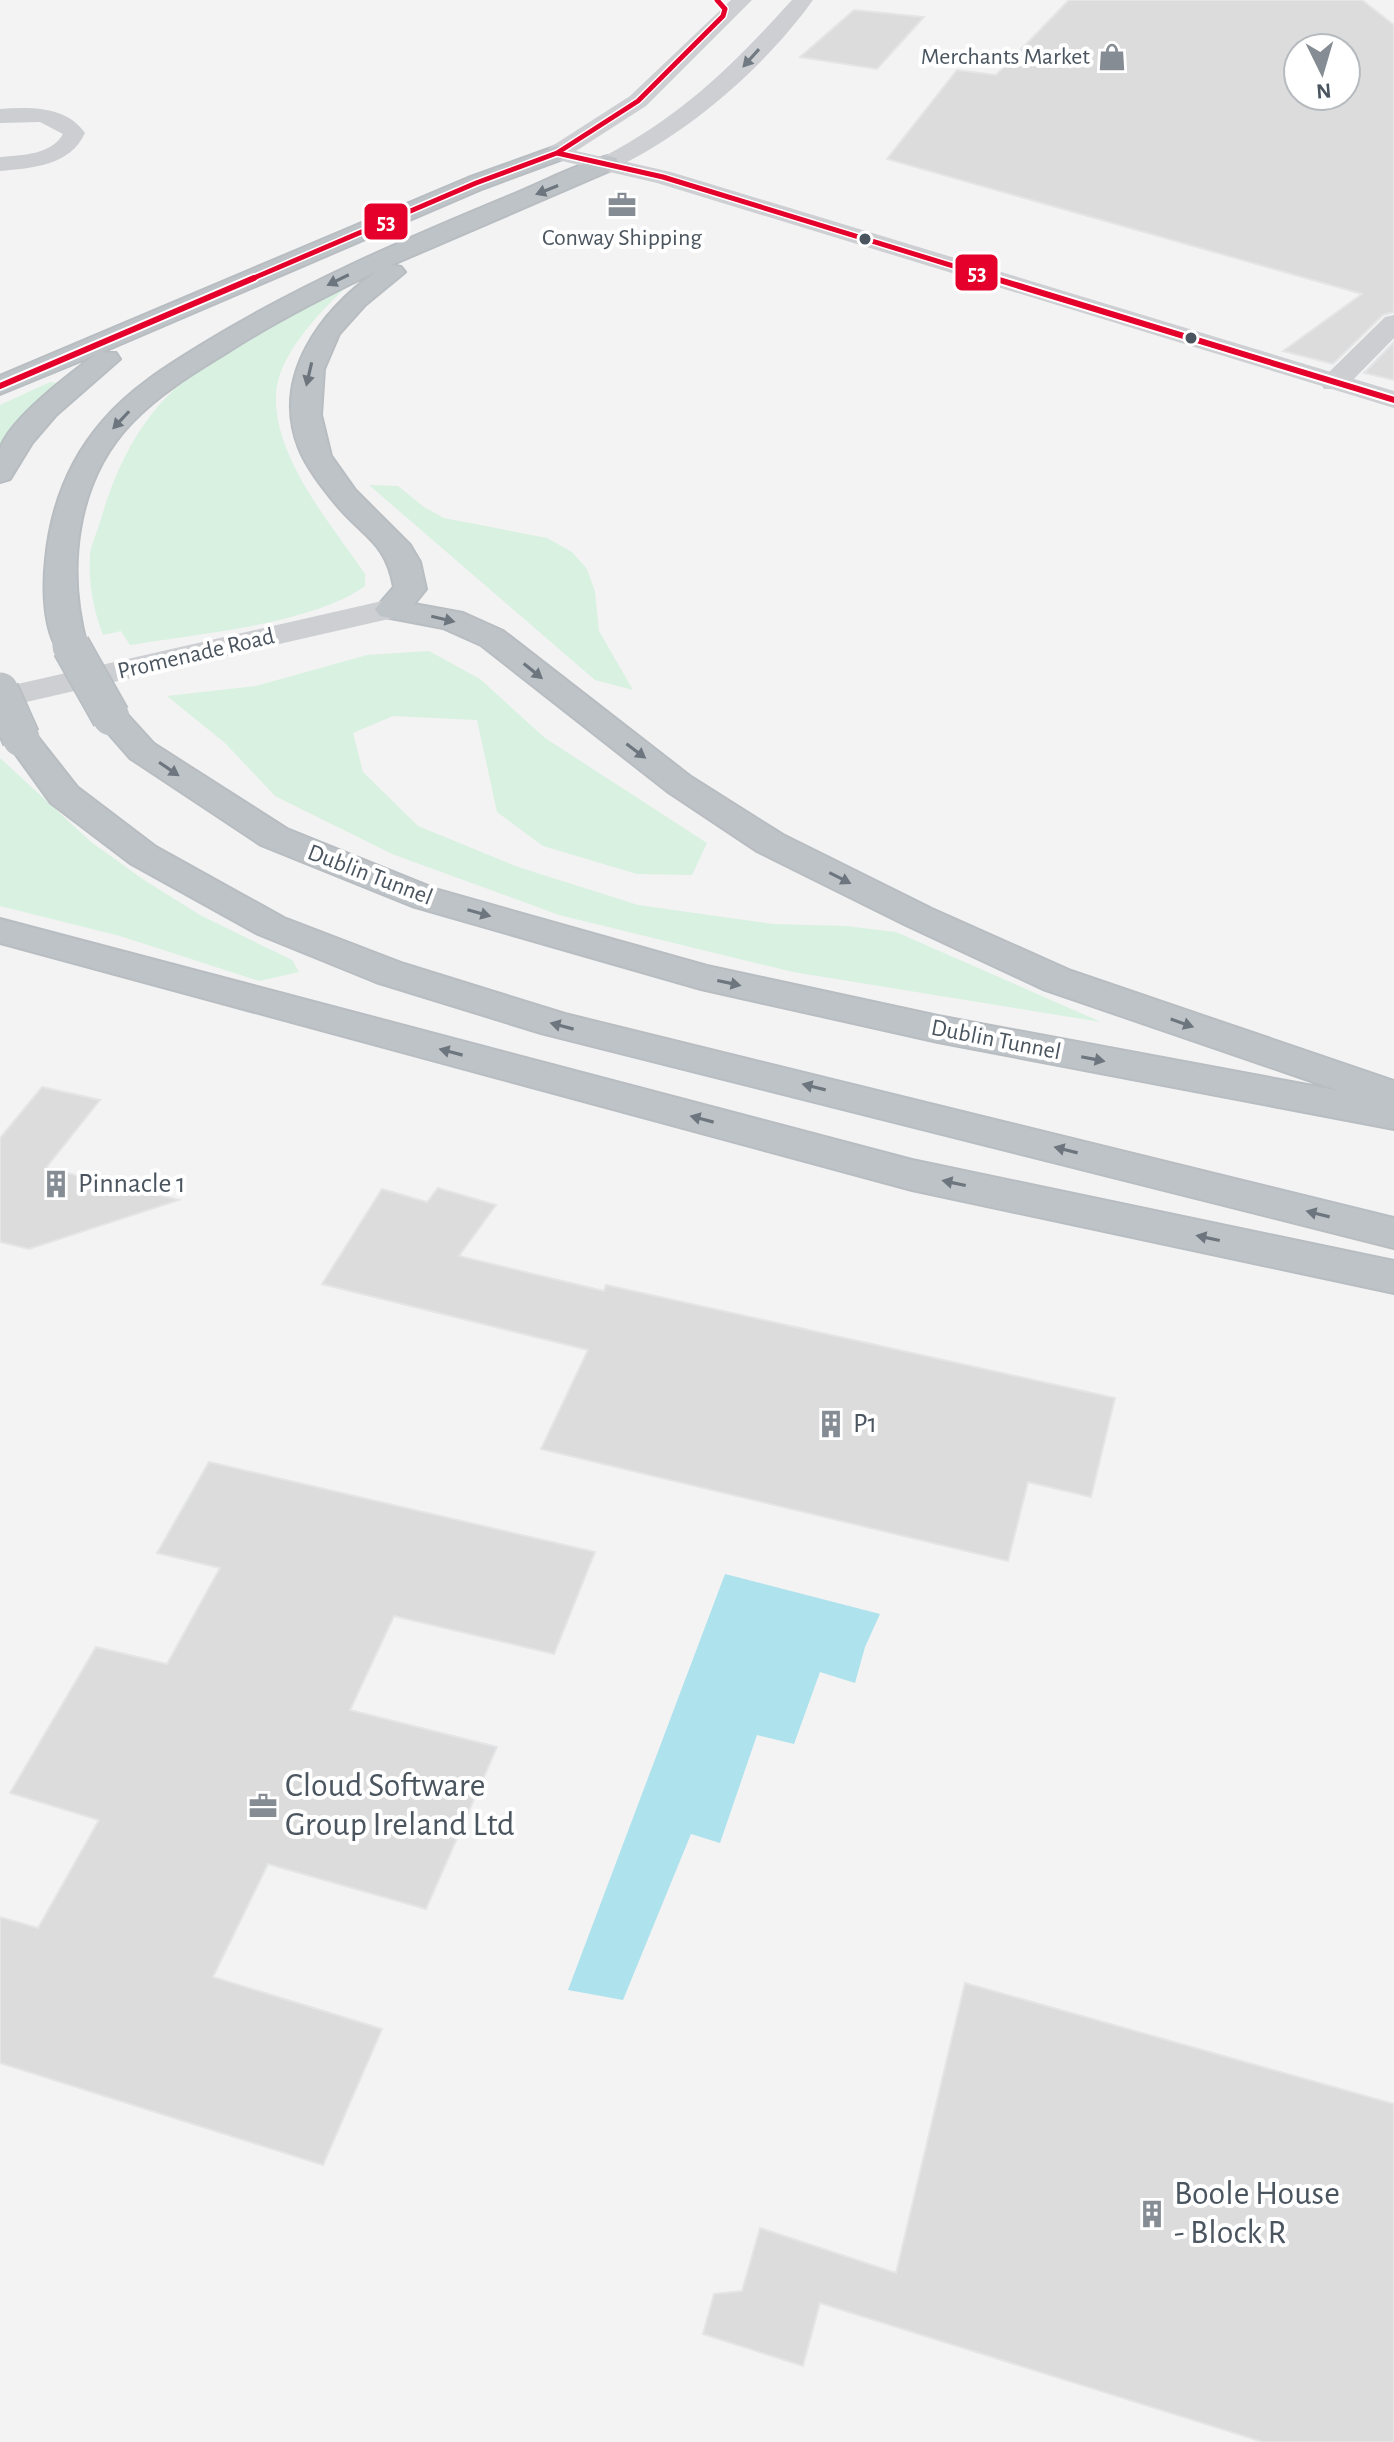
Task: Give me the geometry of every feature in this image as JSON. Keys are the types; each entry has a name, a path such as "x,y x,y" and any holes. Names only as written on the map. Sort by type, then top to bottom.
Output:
{"highway":[{"path":"0,386 476,183 557,153"},
{"path":"391,609 410,589 402,557 347,498 316,454 308,430 306,376 315,352 336,320 360,295 403,264 486,215 608,163"},
{"name":"Dublin Tunnel","path":"486,215 342,277 276,311 152,389 101,442 69,509 60,570 63,623 71,646 111,717 142,751 274,837 425,898 701,977 938,1029 1394,1115"},
{"path":"0,473 11,450 58,395 135,338 222,290"},
{"path":"391,609 452,620 492,638 573,704 692,792 770,843 919,917 1057,980 1394,1096"},
{"path":"0,691 21,738 64,795 143,855 271,926 390,973 555,1024 1394,1233"},
{"path":"0,931 912,1175 1394,1277"}],"main road":[{"path":"557,153 638,101 720,8 742,0"},
{"path":"608,163 660,136 686,117 742,68 803,0"},
{"path":"557,153 608,163 855,235 1394,400"},
{"name":"Promenade Road","path":"0,698 391,609"}],"street":[{"path":"0,116 47,117 64,122 74,133 69,144 56,152 0,164"},
{"path":"1334,383 1394,323"}],"green space":[{"path":"346,287 292,350 284,364 276,394 284,442 294,465 321,512 365,574 365,586 316,610 253,626 130,645 121,631 103,635 92,597 90,553 117,474 140,430 177,387 222,353 300,307"},
{"path":"50,382 58,383 0,444 0,405"},
{"path":"369,485 398,486 444,518 547,538 572,552 587,569 595,592 599,631 633,690 595,680"},
{"path":"429,651 480,679 545,738 707,843 692,875 637,874 543,846 497,812 477,720 393,716 353,733 363,772 418,826 518,867 638,905 773,924 846,926 896,932 1101,1022 793,972 559,915 392,854 275,796 225,743 167,696 256,686 367,655"},
{"path":"0,758 91,842 144,880 200,915 292,960 299,972 259,981 120,936 0,906"}],"water":[{"path":"725,1574 880,1614 865,1647 855,1683 820,1672 794,1744 757,1735 720,1843 691,1834 623,2000 568,1990"}],"building":[{"path":"1069,0 1362,0 1394,25 1394,312 1383,315 1333,364 1283,351 1362,294 887,159 957,70 996,75"},
{"path":"854,10 924,17 877,69 800,57"},
{"path":"1394,342 1394,380 1364,373"},
{"name":"Pinnacle 1","path":"42,1087 100,1100 46,1168 179,1200 29,1249 0,1242 0,1138"},
{"name":"P1","path":"438,1188 496,1205 459,1256 604,1291 606,1285 1115,1398 1091,1497 1028,1482 1008,1561 541,1449 588,1350 322,1284 382,1189 427,1202"},
{"name":"Cloud Software Group Ireland Ltd","path":"209,1462 595,1552 554,1654 394,1616 350,1710 497,1747 426,1909 268,1864 213,1977 382,2029 323,2165 0,2063 0,1917 38,1928 99,1820 10,1793 96,1647 167,1664 220,1568 157,1553"},
{"name":"Boole House - Block R","path":"965,1983 1394,2104 1394,2442 1263,2442 820,2303 803,2366 703,2334 714,2294 742,2291 760,2228 896,2273"}],"transit line":[{"name":"53","path":"0,386 476,183 557,153 638,101 723,16 725,9 717,0"},
{"name":"53","path":"557,153 663,177 1394,400"}],"place":[{"name":"Merchants Market","path":"1112,57"},
{"name":"Conway Shipping","path":"622,205"},
{"name":"Pinnacle 1","path":"56,1184"},
{"name":"P1","path":"831,1424"},
{"name":"Cloud Software Group Ireland Ltd","path":"263,1806"},
{"name":"Boole House - Block R","path":"1152,2214"}]}
